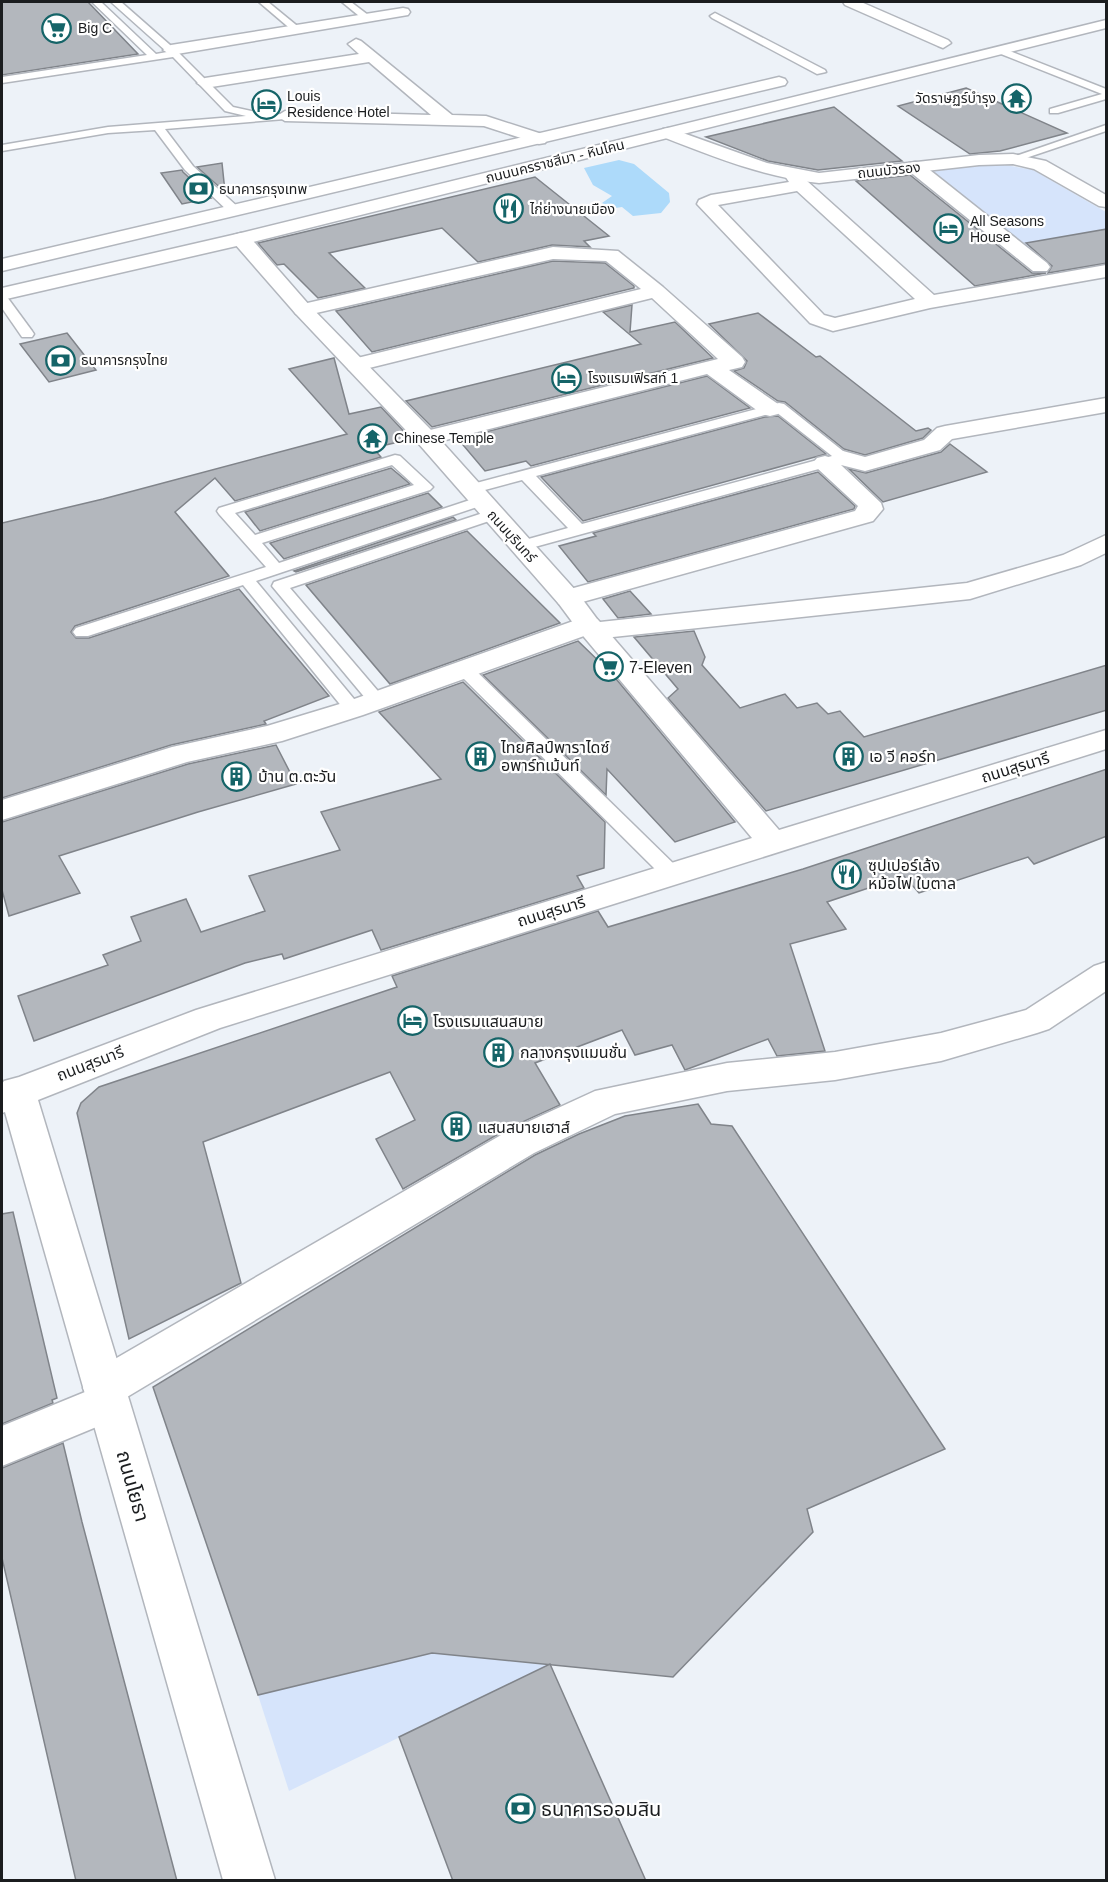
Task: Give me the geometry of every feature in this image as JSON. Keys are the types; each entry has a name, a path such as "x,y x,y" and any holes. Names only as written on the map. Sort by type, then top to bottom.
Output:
{"street":[{"path":"850,2 949,42 921,48"},
{"path":"173,52 403,12"},
{"path":"331,24 448,120"},
{"name":"ถนนนครราชสีมา - หินโคน","path":"2,294 241,239 1107,24"},
{"path":"205,82 372,57"},
{"name":"ถนนนครราชสีมา - หินโคน","path":"2,265 827,71"},
{"path":"285,116 486,121 539,139"},
{"name":"ถนนบัวรอง","path":"669,133 797,181 979,160 1013,159 1040,165 1107,202"},
{"path":"915,167 1040,267"},
{"path":"930,303 797,181 706,204 817,319 833,325 930,303 1107,271"},
{"name":"ถนนบุรินทร์","path":"226,213 241,239 303,310 426,438 568,598 773,843"},
{"path":"303,310 553,253 611,255 656,291 734,362 426,438"},
{"path":"357,365 656,291"},
{"path":"711,367 770,409"},
{"path":"834,460 865,464 932,445 945,433 1107,405"},
{"path":"568,598 864,516 871,509 868,503 834,460"},
{"path":"2,810 182,754 272,734 365,705 464,669 591,628 970,591 1072,560 1107,543"},
{"name":"ถนนสุรนารี","path":"9,1095 208,1019 1107,739"},
{"path":"2,1446 106,1395 521,1142 608,1101 727,1077 835,1066 941,1047 1037,1020 1107,975"},
{"name":"ถนนโยธา","path":"9,1095 106,1395 249,1881"}],"lane":[{"path":"96,2 154,57"},
{"path":"116,2 205,82 229,109 254,115 285,116"},
{"path":"263,2 296,29"},
{"path":"345,2 367,18"},
{"path":"715,16 827,71"},
{"path":"999,50 1107,94"},
{"path":"2,80 154,57 173,52"},
{"path":"1054,111 1107,94"},
{"path":"2,148 47,139 157,125 285,116"},
{"path":"157,125 226,213"},
{"path":"1013,159 1107,128"},
{"path":"2,300 27,334"},
{"path":"365,705 280,586 481,502 525,474 770,409 779,407 834,460"},
{"path":"252,541 425,487 395,459 225,511 276,569"},
{"path":"520,546 834,460"},
{"path":"525,474 579,530"},
{"path":"82,632 481,502"},
{"path":"246,579 365,705"},
{"path":"464,669 672,874"}],"shaded area":[{"path":"994,163 1033,170 1106,212 1106,266 1061,274 929,172"},
{"path":"432,1653 550,1664 289,1791 258,1695"}],"water":[{"path":"619,160 634,164 669,193 670,202 661,213 633,216 622,207 609,209 602,203 612,196 593,185 584,168"}],"building":[{"name":"Big C","path":"2,2 88,2 138,54 2,75"},
{"path":"966,88 1067,133 1000,151 970,154 898,106"},
{"path":"834,107 902,161 818,170 768,161 706,137"},
{"path":"222,163 225,192 197,167"},
{"path":"182,170 211,198 182,204 161,173"},
{"name":"All Seasons House","path":"910,175 1032,273 1046,273 975,286 856,181"},
{"path":"535,177 609,236 584,241 590,247 552,245 478,262 442,228 329,253 365,288 318,298 284,264 277,265 258,243"},
{"path":"1107,229 1107,263 1048,273 1052,266 1026,243"},
{"path":"553,261 605,263 634,288 372,352 336,311"},
{"path":"632,305 630,332 675,322 713,358 432,427 406,401 641,344 603,312"},
{"path":"758,313 816,357 820,356 916,431 928,428 931,430 923,438 865,455 844,449 785,402 778,401 734,371 744,368 747,361 709,324"},
{"name":"ธนาคารกรุงไทย","path":"67,333 96,370 49,382 20,344"},
{"path":"334,358 349,414 381,407 411,439 373,448 381,457 235,501 215,478 175,512 229,576 75,626 71,632 76,638 89,638 239,589 329,696 264,721 266,724 171,745 2,798 2,523 103,499 347,434 289,369"},
{"path":"707,376 750,408 531,466 526,461 485,471 458,439"},
{"path":"778,416 826,454 583,521 541,477 765,417"},
{"path":"950,444 987,472 883,502 849,469 866,473 941,452"},
{"path":"391,468 410,484 260,531 245,512"},
{"path":"818,472 855,506 854,509 588,582 559,546 596,536 593,533"},
{"path":"428,493 442,507 284,559 270,543"},
{"path":"453,517 456,520 294,571"},
{"path":"467,531 560,623 390,684 306,585"},
{"path":"630,591 651,614 618,618 603,599"},
{"path":"694,631 705,657 702,665 740,708 785,694 797,708 817,703 828,714 840,711 864,737 1107,665 1107,710 766,811 668,698 678,689 634,637"},
{"path":"578,641 612,674 735,822 675,842 607,769 606,795 483,675"},
{"path":"463,682 605,822 604,868 577,876 584,888 381,950 372,930 284,959 282,954 245,963 34,1041 18,996 108,965 103,955 141,941 131,917 186,899 201,932 265,911 249,876 340,850 321,812 441,779 379,712"},
{"path":"276,745 296,784 59,856 80,893 9,916 2,890 2,822 188,764"},
{"path":"1107,769 1107,836 1034,864 1028,857 919,893 904,876 827,902 846,929 790,944 825,1051 777,1056 768,1039 685,1070 672,1045 635,1055 622,1030 535,1063 560,1105 507,1129 403,1189 376,1139 415,1120 390,1072 203,1142 241,1283 129,1339 77,1113 81,1103 99,1087 397,987 392,976 598,911 608,927 803,869"},
{"path":"698,1104 711,1124 732,1126 945,1449 807,1509 813,1532 673,1677 432,1653 258,1695 153,1387 535,1155 625,1116"},
{"path":"13,1212 57,1398 52,1400 53,1403 2,1424 2,1214"},
{"path":"63,1443 177,1881 76,1881 2,1558 2,1468"},
{"name":"ธนาคารออมสิน","path":"550,1664 646,1881 453,1881 399,1737"}],"place":[{"name":"Big C","path":"57,28"},
{"name":"วัดราษฏร์บำรุง","path":"1017,98"},
{"name":"Louis Residence Hotel","path":"266,104"},
{"name":"ธนาคารกรุงเทพ","path":"198,189"},
{"name":"ไก่ย่างนายเมือง","path":"509,209"},
{"name":"All Seasons House","path":"949,229"},
{"name":"ธนาคารกรุงไทย","path":"60,360"},
{"name":"โรงแรมเฟิรสท์ 1","path":"567,378"},
{"name":"Chinese Temple","path":"373,438"},
{"name":"7-Eleven","path":"608,667"},
{"name":"ไทยศิลป์พาราไดซ์ อพาร์ทเม้นท์","path":"480,756"},
{"name":"เอ วี คอร์ท","path":"848,756"},
{"name":"บ้าน ต.ตะวัน","path":"237,776"},
{"name":"ซุปเปอร์เล้ง หม้อไฟ ใบตาล","path":"847,874"},
{"name":"โรงแรมแสนสบาย","path":"412,1021"},
{"name":"กลางกรุงแมนชั่น","path":"499,1052"},
{"name":"แสนสบายเฮาส์","path":"457,1127"},
{"name":"ธนาคารออมสิน","path":"520,1809"}]}
